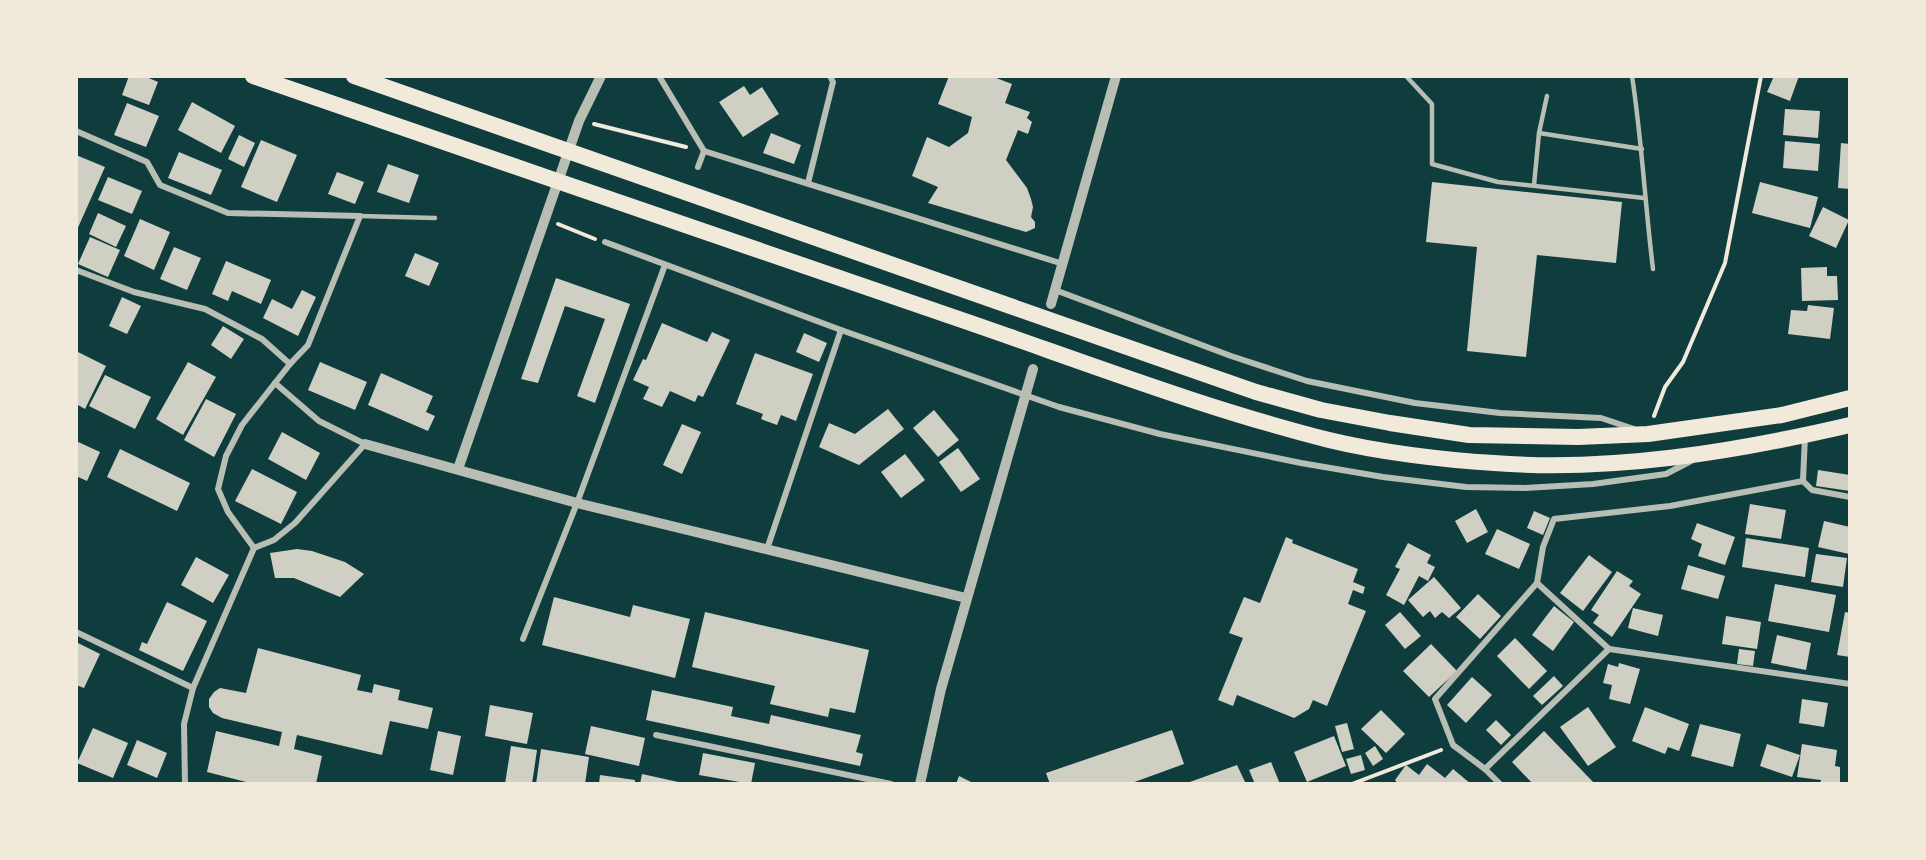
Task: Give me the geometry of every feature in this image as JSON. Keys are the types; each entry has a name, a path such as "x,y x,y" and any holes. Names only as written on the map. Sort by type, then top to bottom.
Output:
{"highway":[{"path":"253,76 1168,391 1333,441 1403,453 1495,464 1588,465 1702,454 1850,425"},
{"path":"354,76 1256,392 1321,410 1470,435 1578,438 1648,434 1782,415 1850,398"}],"street":[{"path":"458,469 579,121 601,76"},
{"path":"659,76 704,151 1063,264"},
{"path":"808,183 833,82 830,76"},
{"path":"1051,304 1116,76"},
{"path":"76,131 147,162 160,185 228,213 360,216 308,345 242,425 226,456 218,489 228,512 254,548"},
{"path":"698,167 704,151"},
{"path":"604,242 1025,395 1160,434 1383,477 1466,487 1525,488 1593,484 1645,477 1666,474 1702,454"},
{"path":"523,639 577,503 665,265"},
{"path":"76,270 134,292 205,309 262,339 290,364"},
{"path":"1055,290 1231,356 1307,381 1415,403 1500,413 1601,418 1648,434"},
{"path":"767,549 841,330"},
{"path":"920,783 941,689 1033,369"},
{"path":"275,383 319,421 366,444 577,503 966,598"},
{"path":"1805,435 1803,481 1812,490 1850,497"},
{"path":"185,783 184,724 193,688 254,548 274,540 295,523 366,444"},
{"path":"1500,783 1453,746 1435,699 1538,583 1543,547 1554,519 1670,506 1803,481"},
{"path":"1538,583 1609,649 1850,684"},
{"path":"76,632 193,688"},
{"path":"1485,769 1609,649"},
{"path":"656,735 891,783"}],"lane":[{"path":"1406,76 1432,104 1432,164 1498,182 1644,198"},
{"path":"1632,76 1642,149 1644,198 1653,269"},
{"path":"1534,185 1539,133 1547,96"},
{"path":"1539,133 1642,149"},
{"path":"360,216 435,218"}],"path":[{"path":"1648,434 1665,387 1683,362 1725,263 1761,76"},
{"path":"579,121 704,151"},
{"path":"544,219 604,242"},
{"path":"1352,783 1453,746"}],"building":[{"path":"129,76 144,76 158,82 149,105 122,95"},
{"path":"949,76 991,76 1012,84 1005,103 1030,112 1027,118 1032,122 1028,134 1018,130 1006,160 1027,188 1033,207 1031,217 1035,222 1035,228 1026,232 928,203 938,187 912,176 927,137 949,147 968,133 972,117 938,104"},
{"path":"1774,76 1799,76 1790,101 1767,92"},
{"path":"744,86 750,95 762,87 779,114 743,137 719,102"},
{"path":"192,102 235,126 221,153 178,130"},
{"path":"127,103 159,116 146,147 114,135"},
{"path":"1785,109 1820,111 1818,138 1783,135"},
{"path":"771,133 801,145 794,164 763,153"},
{"path":"239,135 255,143 244,167 228,159"},
{"path":"261,140 297,155 277,202 241,187"},
{"path":"1785,141 1820,144 1818,171 1783,168"},
{"path":"1841,143 1850,144 1850,189 1838,188"},
{"path":"179,152 222,170 211,195 168,178"},
{"path":"76,155 105,167 76,232"},
{"path":"388,164 419,175 409,203 377,192"},
{"path":"337,172 364,182 355,204 328,194"},
{"path":"108,177 142,191 132,214 98,200"},
{"path":"1432,182 1622,202 1616,263 1537,255 1526,357 1467,351 1477,247 1426,242"},
{"path":"1760,182 1818,197 1810,228 1752,213"},
{"path":"1823,207 1849,220 1836,248 1809,236"},
{"path":"98,213 126,226 116,247 89,234"},
{"path":"140,219 170,232 154,270 124,256"},
{"path":"90,237 120,250 108,277 78,264"},
{"path":"174,247 201,258 187,290 160,279"},
{"path":"415,253 439,263 429,286 405,276"},
{"path":"226,261 271,280 261,304 232,291 228,301 212,294"},
{"path":"1827,267 1827,276 1837,276 1838,300 1802,301 1801,268"},
{"path":"556,278 630,304 595,403 577,396 605,319 565,306 538,383 521,379"},
{"path":"302,290 316,297 298,336 263,318 272,299 292,309"},
{"path":"122,297 141,306 127,334 109,326"},
{"path":"1808,305 1834,308 1830,339 1788,334 1791,310 1807,311"},
{"path":"662,323 707,342 712,332 730,340 703,397 698,395 695,402 670,391 662,407 643,399 649,387 633,380 643,359 646,360"},
{"path":"223,326 244,339 231,359 211,345"},
{"path":"804,333 827,343 819,362 796,352"},
{"path":"76,351 106,366 85,409 76,404"},
{"path":"755,353 813,374 796,421 781,415 777,425 761,419 763,414 736,404"},
{"path":"188,362 216,377 183,435 156,419"},
{"path":"320,362 367,382 355,410 308,390"},
{"path":"381,373 433,396 426,412 435,416 428,431 368,405"},
{"path":"105,375 151,397 135,429 89,406"},
{"path":"206,399 236,414 214,457 184,440"},
{"path":"888,409 904,429 859,465 819,447 829,423 855,434"},
{"path":"934,410 959,440 938,457 913,428"},
{"path":"682,424 701,432 682,474 663,465"},
{"path":"282,432 320,453 306,480 268,459"},
{"path":"76,441 100,452 87,481 76,476"},
{"path":"958,448 980,479 961,492 939,462"},
{"path":"120,449 190,483 177,511 107,477"},
{"path":"905,454 925,480 901,498 881,472"},
{"path":"252,469 297,492 281,524 235,501"},
{"path":"1818,470 1850,475 1850,491 1816,486"},
{"path":"1750,504 1786,510 1781,539 1745,534"},
{"path":"1476,509 1488,532 1467,543 1455,521"},
{"path":"1534,511 1550,518 1543,535 1527,528"},
{"path":"1824,521 1850,527 1849,554 1818,547"},
{"path":"1697,523 1735,537 1725,565 1698,556 1702,544 1691,539"},
{"path":"1497,529 1530,544 1519,569 1485,554"},
{"path":"1286,537 1293,540 1292,543 1358,569 1353,582 1365,587 1363,594 1353,590 1348,604 1366,611 1327,706 1313,700 1309,709 1294,718 1237,695 1233,706 1218,700 1243,638 1229,633 1244,597 1260,603"},
{"path":"1746,538 1809,548 1805,577 1742,567"},
{"path":"1408,543 1431,555 1427,563 1435,567 1428,581 1419,576 1404,605 1386,595 1400,569 1395,567"},
{"path":"297,549 312,551 345,562 364,574 340,597 294,578 275,578 270,553"},
{"path":"1816,554 1847,558 1843,587 1811,582"},
{"path":"1589,555 1612,572 1583,611 1560,593"},
{"path":"196,557 229,575 213,603 181,585"},
{"path":"1688,565 1725,576 1718,599 1681,589"},
{"path":"1617,571 1633,581 1629,586 1641,594 1612,637 1593,623 1599,615 1591,610"},
{"path":"1434,577 1461,608 1449,618 1442,612 1435,618 1430,611 1423,617 1408,600"},
{"path":"1775,584 1836,595 1829,632 1768,621"},
{"path":"1478,594 1501,616 1480,639 1456,617"},
{"path":"554,597 630,617 633,605 690,619 675,678 542,645"},
{"path":"167,602 207,621 183,671 139,650 142,642 147,644"},
{"path":"1554,606 1574,622 1553,651 1532,635"},
{"path":"1633,608 1663,615 1658,636 1628,628"},
{"path":"705,612 869,650 855,713 830,708 828,717 770,704 775,686 692,667"},
{"path":"1400,612 1421,636 1405,649 1385,625"},
{"path":"1845,612 1850,613 1850,657 1837,655"},
{"path":"1726,616 1761,622 1757,649 1722,644"},
{"path":"1777,635 1811,643 1806,670 1771,663"},
{"path":"1515,638 1547,671 1529,689 1497,656"},
{"path":"76,642 100,654 84,688 76,685"},
{"path":"1431,644 1457,671 1429,697 1403,671"},
{"path":"258,648 361,675 357,690 372,693 374,684 400,690 398,700 433,708 428,729 390,721 382,755 297,735 294,749 322,756 316,784 254,784 207,772 216,731 279,746 282,732 222,718 213,713 209,707 209,699 220,688 246,693"},
{"path":"1739,649 1755,651 1753,666 1737,664"},
{"path":"1619,663 1640,669 1630,704 1609,699 1612,685 1603,683 1608,664 1618,667"},
{"path":"1554,676 1563,686 1542,705 1533,696"},
{"path":"1472,677 1492,695 1466,723 1447,705"},
{"path":"652,690 733,707 731,716 769,724 771,715 861,735 856,752 863,754 860,766 646,720"},
{"path":"1802,699 1828,703 1824,727 1799,723"},
{"path":"490,705 533,713 527,744 485,736"},
{"path":"1588,707 1616,747 1588,766 1560,727"},
{"path":"1645,707 1689,724 1679,751 1668,747 1665,754 1632,741"},
{"path":"1381,710 1405,734 1386,753 1361,729"},
{"path":"1496,720 1511,735 1501,745 1486,730"},
{"path":"1347,723 1354,749 1342,752 1335,726"},
{"path":"1700,724 1741,734 1733,767 1691,756"},
{"path":"591,726 645,738 639,766 585,754"},
{"path":"93,728 128,743 113,778 77,763"},
{"path":"1172,730 1184,764 1129,784 1050,784 1046,773"},
{"path":"438,731 461,736 453,775 430,770"},
{"path":"1544,731 1595,784 1533,784 1512,762"},
{"path":"1334,736 1346,766 1307,782 1294,752"},
{"path":"137,740 167,753 157,778 127,765"},
{"path":"1767,744 1800,755 1792,777 1760,766"},
{"path":"1802,744 1837,750 1835,766 1840,767 1840,784 1820,784 1821,780 1797,777"},
{"path":"511,746 537,750 532,784 505,784"},
{"path":"1375,746 1383,759 1373,766 1365,753"},
{"path":"541,749 589,757 585,784 536,784"},
{"path":"703,753 755,763 751,784 699,775"},
{"path":"1361,755 1365,770 1351,774 1346,759"},
{"path":"1271,762 1280,784 1255,784 1249,770"},
{"path":"1427,764 1445,778 1453,769 1471,784 1398,784 1395,780 1406,765 1419,775"},
{"path":"1237,765 1246,784 1187,784 1187,783"},
{"path":"642,774 683,783 640,784"},
{"path":"600,775 635,780 635,784 599,784"},
{"path":"959,776 975,784 956,784"}]}
